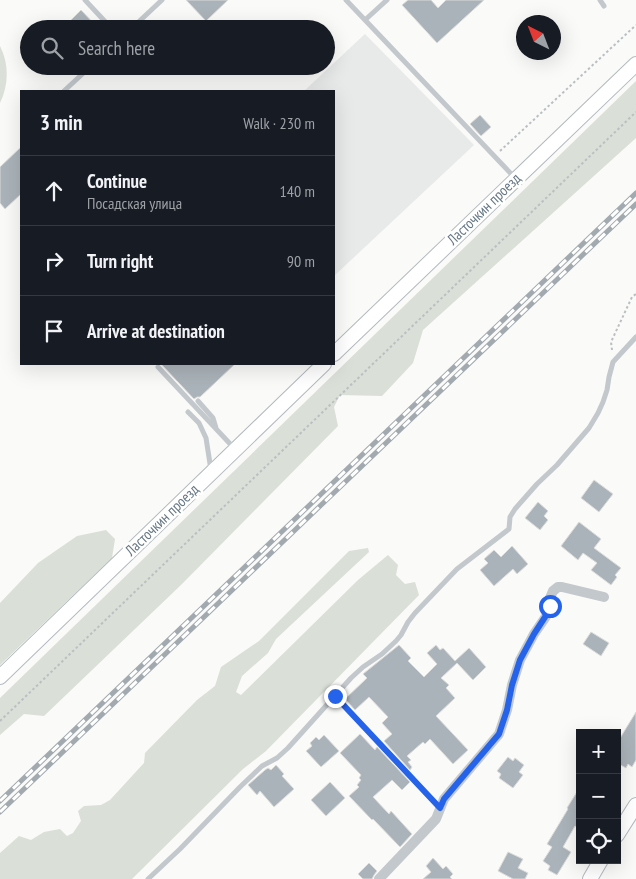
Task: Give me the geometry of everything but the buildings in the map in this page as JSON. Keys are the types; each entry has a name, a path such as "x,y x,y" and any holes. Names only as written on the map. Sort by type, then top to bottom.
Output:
{"street":[{"name":"Ласточкин проезд","path":"335,353 636,64"},
{"name":"Ласточкин проезд","path":"0,676 323,365"},
{"path":"380,879 436,819 444,799 499,734 520,660 547,614 553,591 558,587 562,587 604,598"},
{"path":"621,829 636,805"},
{"path":"590,879 599,864"}],"lane":[{"path":"85,0 104,20"},
{"path":"141,20 162,0"},
{"path":"346,0 515,179"},
{"path":"365,20 387,0"},
{"path":"600,0 604,6"},
{"path":"65,90 81,75"},
{"path":"148,879 262,766 277,758 288,748 363,666 382,654 396,641 415,613 457,569 509,529 510,517 515,509 567,454 594,421 607,390 614,362 636,337"},
{"path":"158,367 235,449"},
{"path":"198,401 213,418 217,430"},
{"path":"188,412 199,424 206,438 211,472"},
{"path":"335,696 440,808"}],"path":[{"path":"494,156 636,25"},
{"path":"0,721 636,112"},
{"path":"614,362 611,342 632,297 636,294"}],"shaded area":[{"path":"365,34 474,145 335,275 335,90 305,90 321,75 335,75 335,62"},
{"path":"0,46 7,74 5,89 0,103"},
{"path":"636,81 636,138 423,330 413,363 382,396 340,395 334,407 338,426 182,584 44,716 24,714 0,735 0,698"},
{"path":"106,530 115,539 112,558 0,665 0,603 38,563 77,536"},
{"path":"368,548 369,552 276,639 268,653 242,676 236,692 241,695 358,580 388,555 398,565 396,575 405,584 415,582 419,595 266,751 243,769 132,879 0,879 0,853 19,836 31,840 44,832 60,829 67,836 73,833 81,821 78,811 84,806 101,805 110,800 144,763 145,753 197,700 215,686 221,667 259,641 349,551"}],"railway":[{"path":"0,801 636,193"},
{"path":"0,812 636,204"}],"route":[{"path":"335,696 440,808 444,799 499,734 520,660 550,606"}]}
